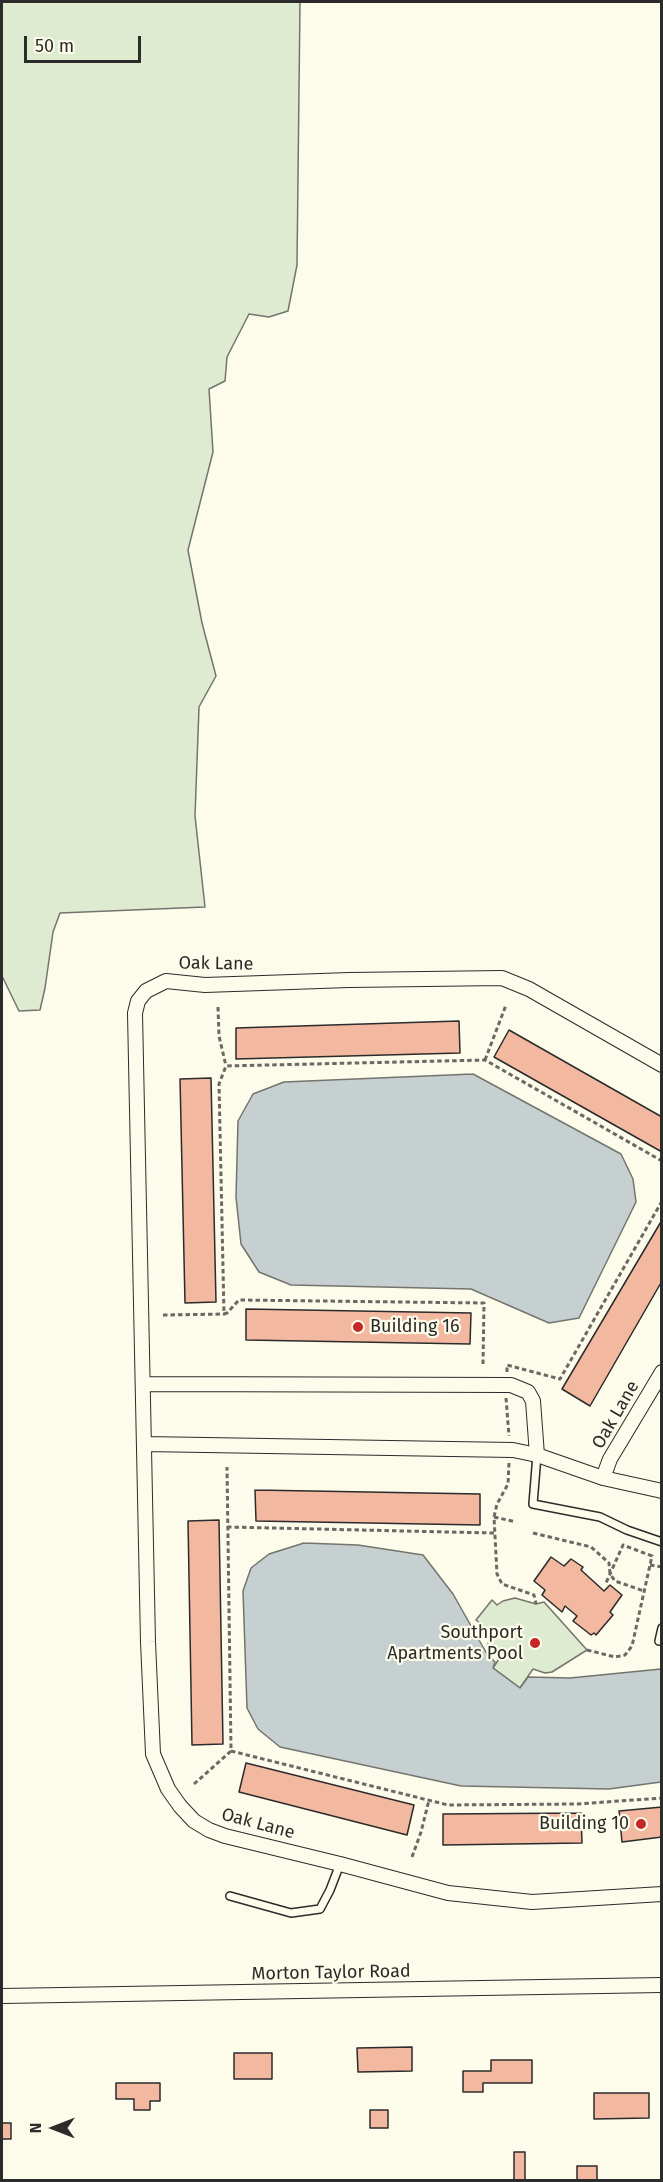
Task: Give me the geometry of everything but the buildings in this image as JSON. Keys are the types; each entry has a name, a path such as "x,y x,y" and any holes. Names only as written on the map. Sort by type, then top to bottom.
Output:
{"street":[{"name":"Oak Lane","path":"662,1065 529,989 502,978 205,985 166,981 146,991 138,1001 135,1013 148,1642 153,1754 160,1772 180,1806 194,1821 225,1836 340,1863 447,1893 532,1902 662,1894"},
{"name":"Oak Lane","path":"603,1478 610,1460 662,1372"},
{"path":"144,1384 511,1385 528,1392 533,1401 537,1455"},
{"name":"Oak Lane","path":"144,1444 513,1450 537,1455 603,1478 662,1491"},
{"name":"Morton Taylor Road","path":"2,1996 662,1985"}],"lane":[{"path":"537,1455 533,1504 600,1517 627,1530 662,1542"},
{"path":"659,1641 662,1628"},
{"path":"230,1896 291,1913 320,1909 340,1863"}],"path":[{"path":"485,1060 506,1005"},
{"path":"218,1007 219,1036 226,1066 219,1084 224,1314"},
{"path":"226,1066 485,1060 662,1161"},
{"path":"507,1365 560,1379 662,1201"},
{"path":"164,1315 227,1314 239,1300 484,1303 483,1364"},
{"path":"506,1397 509,1441"},
{"path":"510,1459 508,1484 497,1504 494,1516 497,1574 501,1584 534,1595 536,1604"},
{"path":"194,1784 231,1751 227,1467"},
{"path":"494,1516 516,1522"},
{"path":"227,1527 494,1533"},
{"path":"533,1533 591,1547 609,1563 610,1574 615,1581 644,1592"},
{"path":"587,1650 615,1657 625,1655 632,1646 652,1556 623,1545 606,1583"},
{"path":"650,1565 662,1567"},
{"path":"231,1751 448,1806 599,1803 662,1798"},
{"path":"412,1857 429,1800"}],"green space":[{"path":"2,2 300,2 297,265 288,311 269,317 249,314 227,357 225,381 209,389 213,452 188,550 202,623 216,676 199,707 195,816 205,907 60,913 53,932 40,1010 19,1011 2,976"},
{"name":"Southport Apartments Pool","path":"515,1598 536,1604 544,1602 587,1650 552,1672 545,1673 533,1669 520,1688 493,1668 501,1656 487,1646 490,1639 479,1632 483,1626 476,1620 492,1600 497,1605"}],"shaded area":[{"path":"473,1074 621,1154 633,1179 636,1202 579,1318 549,1323 471,1289 291,1285 259,1272 241,1244 236,1197 238,1121 253,1094 284,1082"},
{"path":"304,1543 358,1545 423,1555 453,1594 487,1654 495,1662 493,1668 520,1688 528,1677 570,1678 661,1669 661,1782 609,1789 461,1786 280,1747 258,1729 247,1708 243,1591 251,1568 269,1554"}],"place":[{"name":"Building 16","path":"358,1327"},
{"name":"Southport Apartments Pool","path":"535,1643"},
{"name":"Building 10","path":"641,1824"}]}
